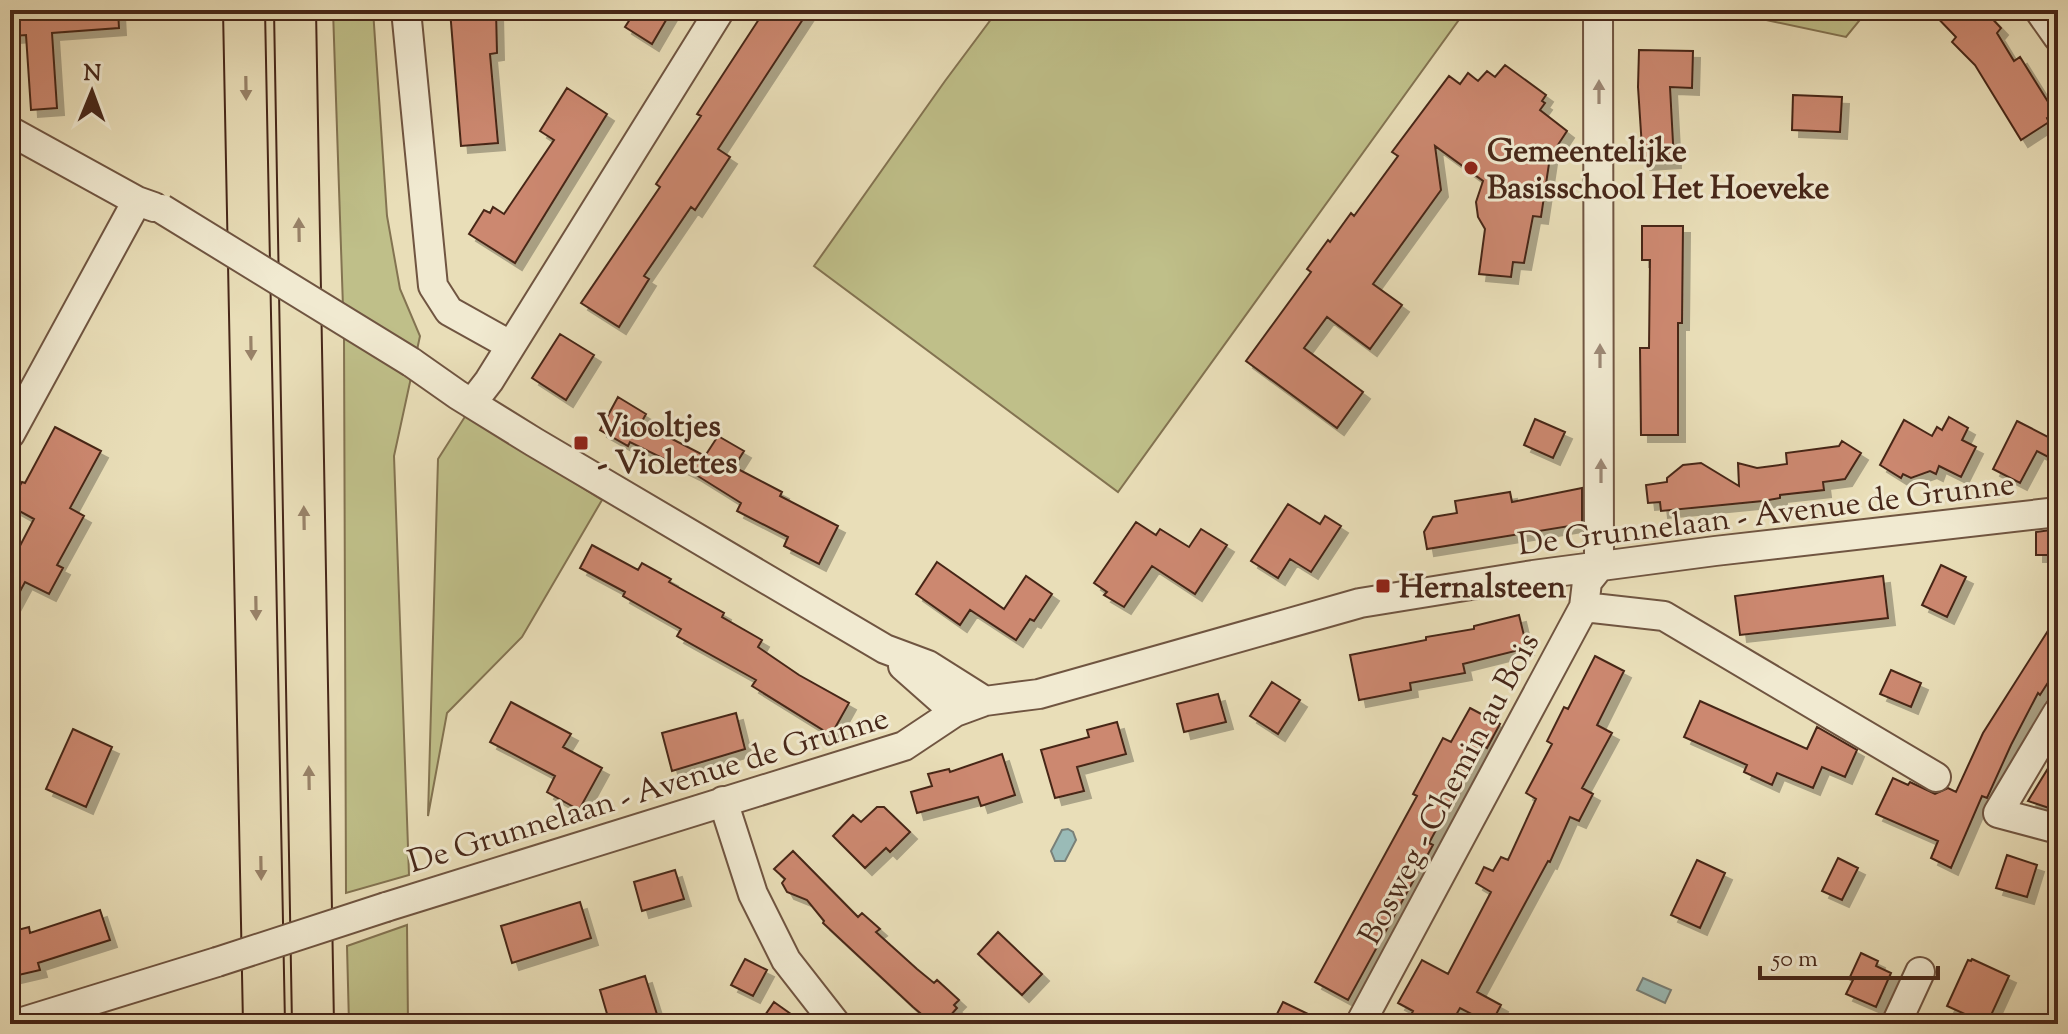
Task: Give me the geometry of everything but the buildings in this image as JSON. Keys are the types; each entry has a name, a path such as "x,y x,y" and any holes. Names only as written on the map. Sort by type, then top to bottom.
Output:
{"highway":[{"path":"244,10 264,1024"},
{"path":"295,10 313,1024"}],"street":[{"path":"406,10 433,286 449,311 510,345"},
{"path":"472,403 720,10"},
{"name":"Bosweg - Chemin au Bois","path":"1360,1024 1584,607 1587,582 1599,567 1598,10"},
{"path":"2039,10 2058,37"},
{"path":"10,131 149,205 411,362 472,403 885,649 928,665 985,701"},
{"path":"10,434 149,205"},
{"name":"De Grunnelaan - Avenue de Grunne","path":"16,1024 904,746 955,712 985,701 1039,694 1360,603 1715,551 2058,512"},
{"path":"1584,607 1664,616 1936,777"},
{"path":"885,649 955,712"},
{"path":"2058,712 1998,813 2058,829"},
{"path":"723,801 753,894 786,960 836,1024"},
{"path":"1896,1024 1920,972"}],"green space":[{"path":"333,10 373,10 387,216 400,289 420,336 394,456 409,875 346,893 344,337"},
{"path":"998,10 1466,10 1118,492 814,266"},
{"path":"1711,10 1868,10 1846,37 1757,18 1712,18"},
{"path":"466,415 602,500 522,637 447,713 428,816 438,459"},
{"path":"407,925 408,1024 349,1024 347,946"}],"water":[{"path":"1068,829 1076,840 1065,861 1055,861 1051,851 1062,830"},
{"path":"1643,978 1671,990 1665,1003 1637,990"}],"place":[{"name":"Gemeentelijke Basisschool Het Hoeveke","path":"1471,168"},
{"name":"Viooltjes - Violettes","path":"581,443"},
{"name":"Hernalsteen","path":"1383,586"}]}
